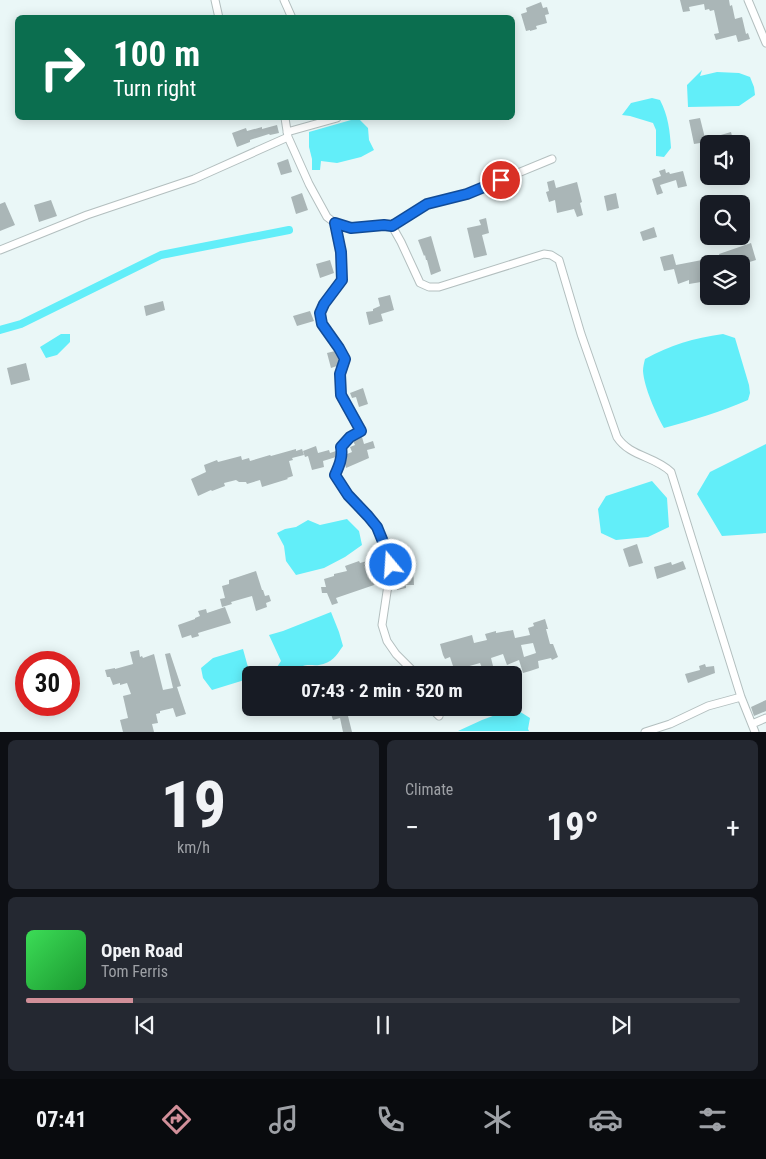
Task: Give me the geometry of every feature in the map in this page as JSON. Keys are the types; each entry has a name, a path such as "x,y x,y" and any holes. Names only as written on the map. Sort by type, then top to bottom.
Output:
{"street":[{"path":"215,0 218,15"},
{"path":"284,0 291,15"},
{"path":"748,0 766,43"},
{"path":"285,120 288,134 309,184 327,217 335,223 351,228 392,226 427,204 467,194 552,159"},
{"path":"0,250 87,214 194,179 315,121"},
{"path":"335,223 341,252 342,280 324,304 320,313 322,324 345,359 340,374 341,395 361,431 350,437 341,447 340,463 335,475 348,495 377,527 390,559 391,565 382,625 386,642 408,666"},
{"path":"392,226 420,283 429,287 438,287 544,254 551,255 559,260 580,334 617,438 627,449 664,465 672,472 740,697 754,728 766,718"},
{"path":"645,732 670,724 708,706 740,697"}],"water":[{"path":"702,70 700,76 717,72 739,73 750,77 755,95 739,106 688,107 687,85"},
{"path":"652,98 660,100 668,123 671,148 664,157 656,156 656,130 653,123 622,115 631,103"},
{"path":"351,120 360,120 368,128 369,140 374,150 361,157 337,163 321,161 320,170 312,170 309,132"},
{"path":"61,334 70,334 70,342 57,355 46,358 40,347"},
{"path":"723,334 735,338 749,385 750,393 748,400 696,419 664,428 654,408 646,385 643,371 645,359 682,343"},
{"path":"766,444 766,533 722,536 697,494 710,472"},
{"path":"652,481 667,498 669,527 648,537 616,540 601,533 598,509 606,496"},
{"path":"347,519 359,531 362,545 324,568 296,575 286,561 284,546 277,533 296,527 308,520 320,525"},
{"path":"331,612 343,646 327,663 303,666 278,666 281,661 269,635"},
{"path":"243,649 248,666 242,666 242,681 212,690 203,678 201,668 213,658"},
{"path":"522,713 530,718 529,731 458,731 493,716 522,716"}],"building":[{"path":"680,0 729,0 735,19 742,17 746,34 748,33 750,39 738,42 736,35 716,40 714,34 719,33 714,10 705,10 704,4 689,7 690,11 683,12"},
{"path":"541,2 543,8 547,7 549,14 545,15 547,23 536,26 537,29 526,31 521,14 527,12 526,8"},
{"path":"700,118 704,135 700,135 700,143 694,144 689,120"},
{"path":"277,125 279,133 250,140 250,142 237,147 232,133 246,128 247,131"},
{"path":"731,132 732,135 721,135"},
{"path":"288,159 292,172 281,175 277,163"},
{"path":"665,169 666,173 669,172 670,174 683,171 687,186 678,188 676,180 660,185 663,193 657,195 652,179 661,176 659,171"},
{"path":"554,180 556,188 577,182 583,215 577,217 574,209 557,213 555,200 549,202 546,192 549,191 547,182"},
{"path":"302,193 308,210 296,214 291,197"},
{"path":"616,193 619,208 607,211 604,196"},
{"path":"51,200 57,216 39,222 34,205"},
{"path":"5,202 15,225 0,231 0,204"},
{"path":"486,218 489,233 482,235 487,255 474,258 467,228 481,225 479,220"},
{"path":"654,227 657,237 643,241 640,232"},
{"path":"431,236 441,271 431,275 418,240"},
{"path":"750,243 756,260 750,262 750,255 719,255 750,245"},
{"path":"673,254 676,265 700,260 700,282 689,284 689,280 678,284 674,269 664,271 660,257"},
{"path":"330,260 334,273 320,278 316,264"},
{"path":"390,295 394,310 381,314 383,321 369,325 366,312 373,311 373,309 380,306 378,298"},
{"path":"163,301 165,310 146,316 144,306"},
{"path":"310,311 314,321 297,326 293,316"},
{"path":"335,351 339,360 337,366 331,368 327,353"},
{"path":"26,363 30,380 11,385 7,368"},
{"path":"363,388 368,404 359,407 356,397 352,398 350,393"},
{"path":"362,437 364,444 373,441 375,448 367,450 369,458 346,468 347,454 352,452 350,447 355,445 353,441"},
{"path":"316,446 318,453 329,450 330,453 336,451 336,457 323,461 324,467 312,470 308,456 305,457 303,451"},
{"path":"296,449 296,451 302,449 304,455 292,458 293,460 289,461 293,476 262,487 260,480 247,484 246,482 236,480 224,483 225,486 198,496 191,479 206,472 204,465 217,460 218,462 241,456 242,460 249,458 250,461"},
{"path":"637,544 643,563 629,567 623,549"},
{"path":"384,556 386,565 384,573 378,576 379,581 376,582 377,584 336,598 338,603 332,605 327,593 322,593 321,587 326,587 324,579 347,571 345,566"},
{"path":"683,561 686,569 657,579 654,567 671,562 672,565"},
{"path":"413,564 414,585 406,585 406,588 397,590 396,565"},
{"path":"256,571 265,596 269,595 271,601 266,603 267,607 256,611 252,596 231,602 232,604 222,607 220,599 225,598 222,586 229,584 229,580"},
{"path":"225,607 231,623 198,633 199,636 192,638 191,635 182,638 178,625 200,616 198,611 206,609 207,613"},
{"path":"545,619 550,644 553,644 558,657 552,660 551,658 538,661 539,668 523,673 519,660 507,665 503,654 491,658 493,666 481,666 480,663 470,666 453,666 450,657 445,659 440,644 472,635 474,643 487,640 485,634 496,631 496,633 513,630 515,638 530,635 528,628 534,626 533,623","holes":["533,643 536,653 524,657 521,645"]},
{"path":"139,650 140,657 142,656 143,658 154,654 163,690 173,688 165,654 170,653 181,686 177,687 186,714 176,717 173,708 160,711 160,713 156,714 158,723 152,724 154,732 123,732 120,720 128,718 123,696 131,694 127,683 113,685 110,677 107,677 105,670 133,664 130,652"},
{"path":"705,664 706,667 714,666 715,673 688,683 685,674 700,670 699,666"},
{"path":"766,700 766,711 754,716 751,707"},
{"path":"332,716 348,716 352,732 343,732 340,718 333,720"}],"waterway":[{"path":"0,330 21,324 161,255 289,230"}],"route":[{"path":"391,565 377,527 348,495 335,475 340,463 341,447 350,437 361,431 341,395 340,374 345,359 322,324 320,313 324,304 342,280 341,252 335,223 351,228 392,226 427,204 467,194 501,180"}]}
